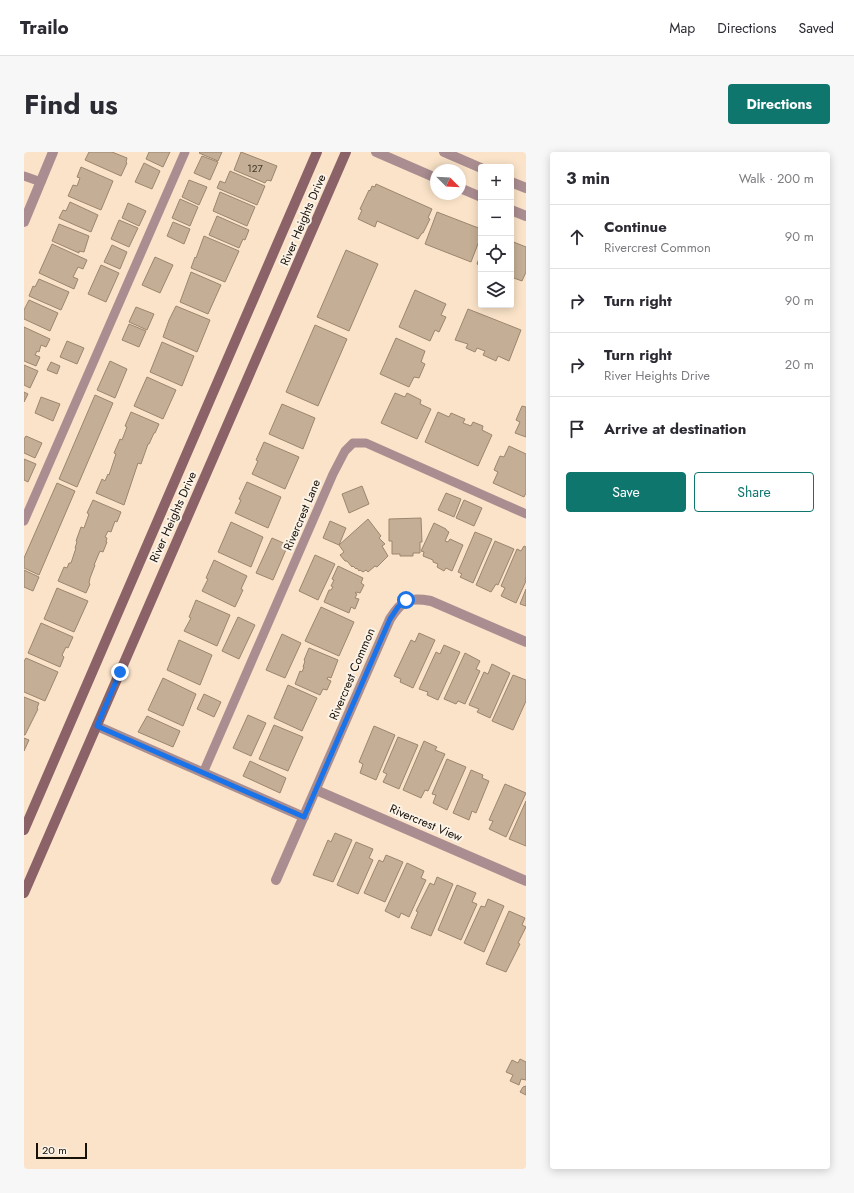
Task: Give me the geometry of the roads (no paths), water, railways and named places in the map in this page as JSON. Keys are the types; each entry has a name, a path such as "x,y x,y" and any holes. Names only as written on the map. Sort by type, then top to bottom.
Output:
{"street":[{"path":"24,222 53,152"},
{"name":"River Heights Drive","path":"24,830 316,152"},
{"name":"River Heights Drive","path":"24,893 346,152"},
{"path":"376,152 430,175"},
{"path":"444,152 478,167"},
{"path":"514,183 526,188"},
{"path":"466,191 478,196"},
{"path":"514,211 526,216"},
{"name":"Rivercrest Common","path":"276,880 390,619 398,607 406,600 419,598 431,601 526,642"},
{"path":"97,726 304,817"},
{"name":"Rivercrest View","path":"316,790 526,881"}],"lane":[{"path":"24,522 185,152"},
{"path":"24,176 41,182"},
{"name":"Rivercrest Lane","path":"203,773 333,474 346,451 353,443 366,443 526,514"}]}
